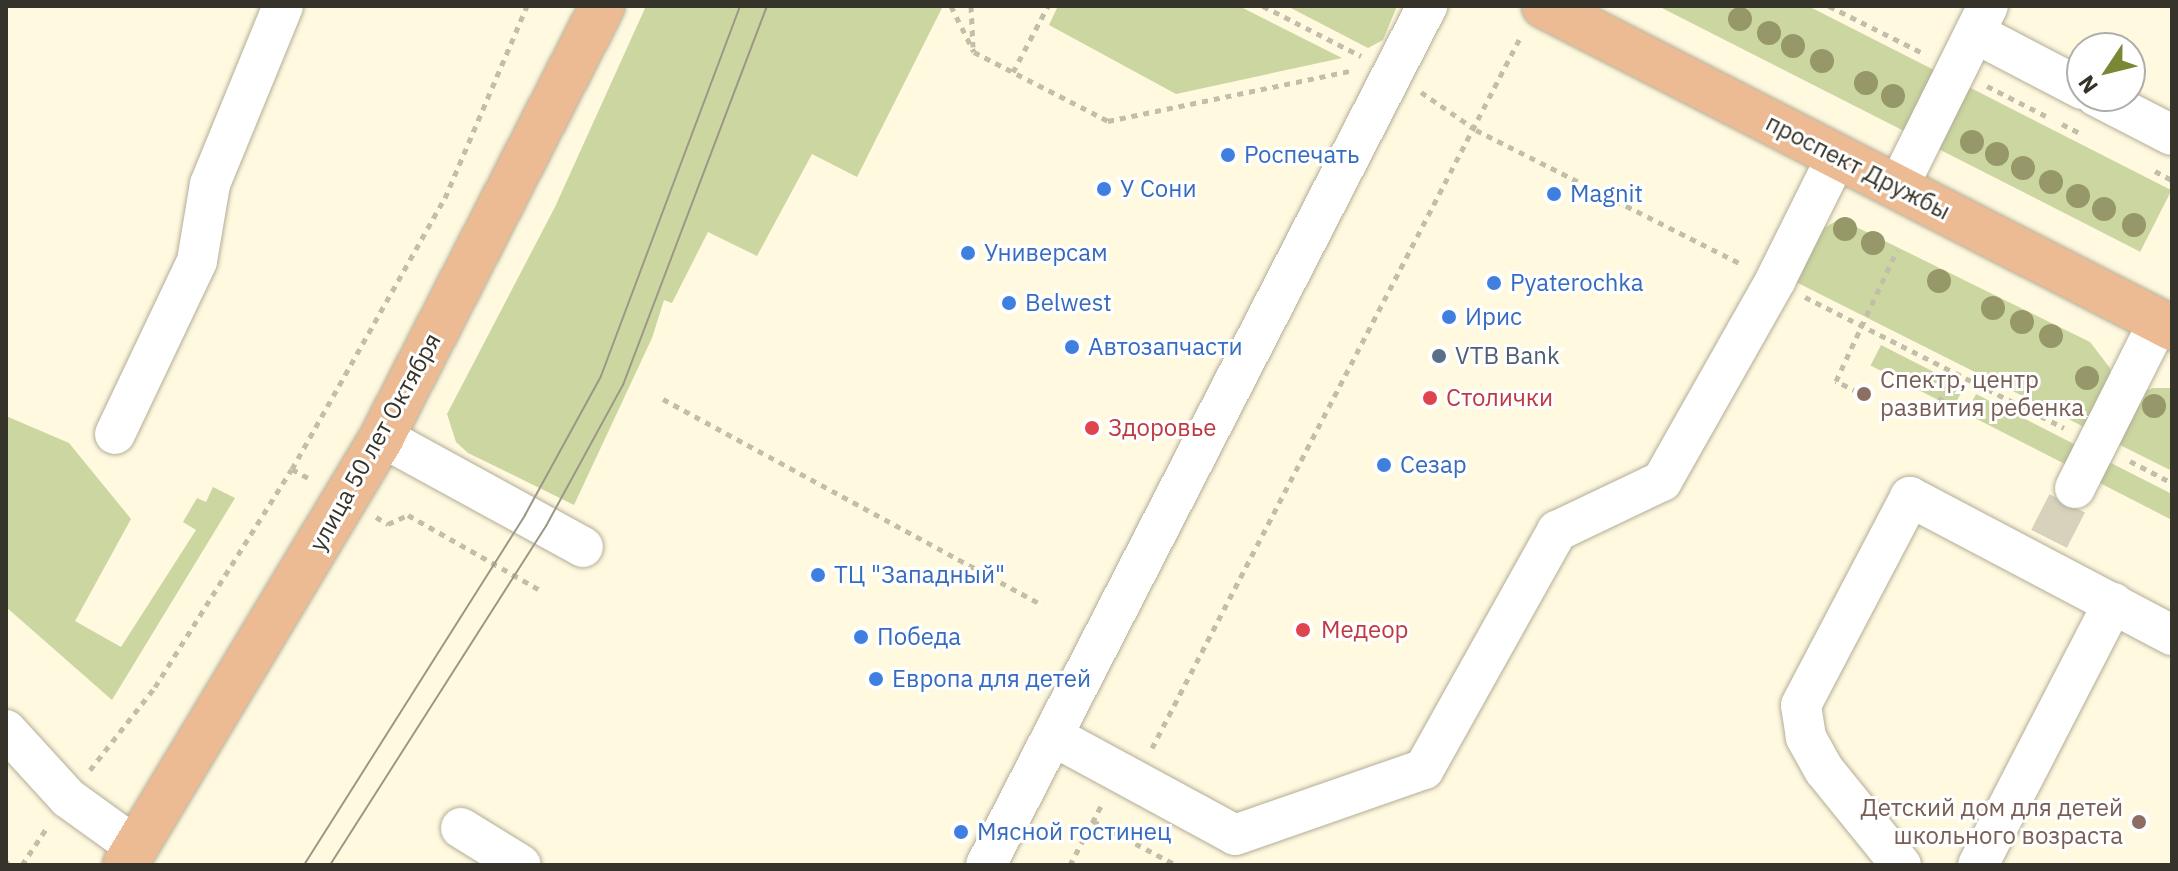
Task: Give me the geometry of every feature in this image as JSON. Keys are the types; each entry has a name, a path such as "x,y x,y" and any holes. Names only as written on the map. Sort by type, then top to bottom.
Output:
{"main road":[{"name":"улица 50 лет Октября","path":"130,856 382,437 603,6"},
{"name":"проспект Дружбы","path":"1533,20 1837,156 2165,324"}],"street":[{"path":"115,434 197,261 210,184 283,6"},
{"path":"986,865 1386,69 1427,6"},
{"path":"1898,187 1982,20 2066,78"},
{"path":"2127,112 2172,135"},
{"path":"1053,736 1235,835 1424,769 1557,531 1662,481 1775,281 1837,156"},
{"path":"2075,488 2165,324"},
{"path":"382,437 583,547"},
{"path":"1901,865 1824,770 1806,737 1801,705 1910,497 2043,551 2113,603 2172,635"},
{"path":"1978,865 2113,603"},
{"path":"6,730 68,798 130,856"},
{"path":"461,828 521,865"}],"path":[{"path":"22,865 68,798 155,687 292,469 445,198 527,6"},
{"path":"951,6 974,52 1108,121 1386,69"},
{"path":"971,6 974,52"},
{"path":"1013,73 1048,6"},
{"path":"1263,6 1386,69 1476,130 2172,483"},
{"path":"1829,6 2091,139"},
{"path":"1070,865 1105,799 1135,780 1533,20"},
{"path":"2145,166 2172,180"},
{"path":"1858,392 1836,381 1897,250"},
{"path":"1939,402 1954,372"},
{"path":"663,399 1043,605"},
{"path":"292,469 388,524 408,515 540,590"},
{"path":"1093,821 1176,865"}],"green space":[{"path":"646,6 943,6 857,177 812,154 757,256 708,232 672,303 664,300 652,338 574,505 468,453 456,442 447,414 555,207"},
{"path":"1058,6 1239,6 1342,58 1176,94 1049,25"},
{"path":"1287,6 1397,6 1383,40 1368,48"},
{"path":"1658,6 1808,6 1936,71 1906,132"},
{"path":"1963,84 2171,190 2140,252 1932,145"},
{"path":"1840,219 2090,342 2110,368 2112,381 2090,430 1794,281 1820,230"},
{"path":"1881,345 1964,387 1953,408 1871,365"},
{"path":"2153,388 2172,388 2172,471 2110,440 2136,395"},
{"path":"1976,394 2079,447 2069,466 1966,414"},
{"path":"6,416 69,443 131,519 75,621 121,647 196,530 183,522 197,498 206,502 213,487 235,498 112,700 6,607"},
{"path":"2105,460 2172,494 2172,520 2094,480"}],"tunnel":[{"path":"2049,539 2075,488"}],"tram line":[{"path":"304,865 525,515 601,376 740,6"},
{"path":"330,865 546,526 623,385 767,6"}],"place":[{"name":"Роспечать","path":"1228,155"},
{"name":"У Сони","path":"1104,189"},
{"name":"Magnit","path":"1554,194"},
{"name":"Универсам","path":"968,253"},
{"name":"Pyaterochka","path":"1494,283"},
{"name":"Belwest","path":"1009,303"},
{"name":"Ирис","path":"1449,317"},
{"name":"Автозапчасти","path":"1072,347"},
{"name":"VTB Bank","path":"1439,356"},
{"name":"Спектр, центр развития ребенка","path":"1864,394"},
{"name":"Столички","path":"1430,398"},
{"name":"Здоровье","path":"1092,428"},
{"name":"Сезар","path":"1384,465"},
{"name":"ТЦ \"Западный\"","path":"818,575"},
{"name":"Медеор","path":"1303,630"},
{"name":"Победа","path":"861,637"},
{"name":"Европа для детей","path":"876,679"},
{"name":"Детский дом для детей школьного возраста","path":"2139,822"},
{"name":"Мясной гостинец","path":"961,832"}]}
